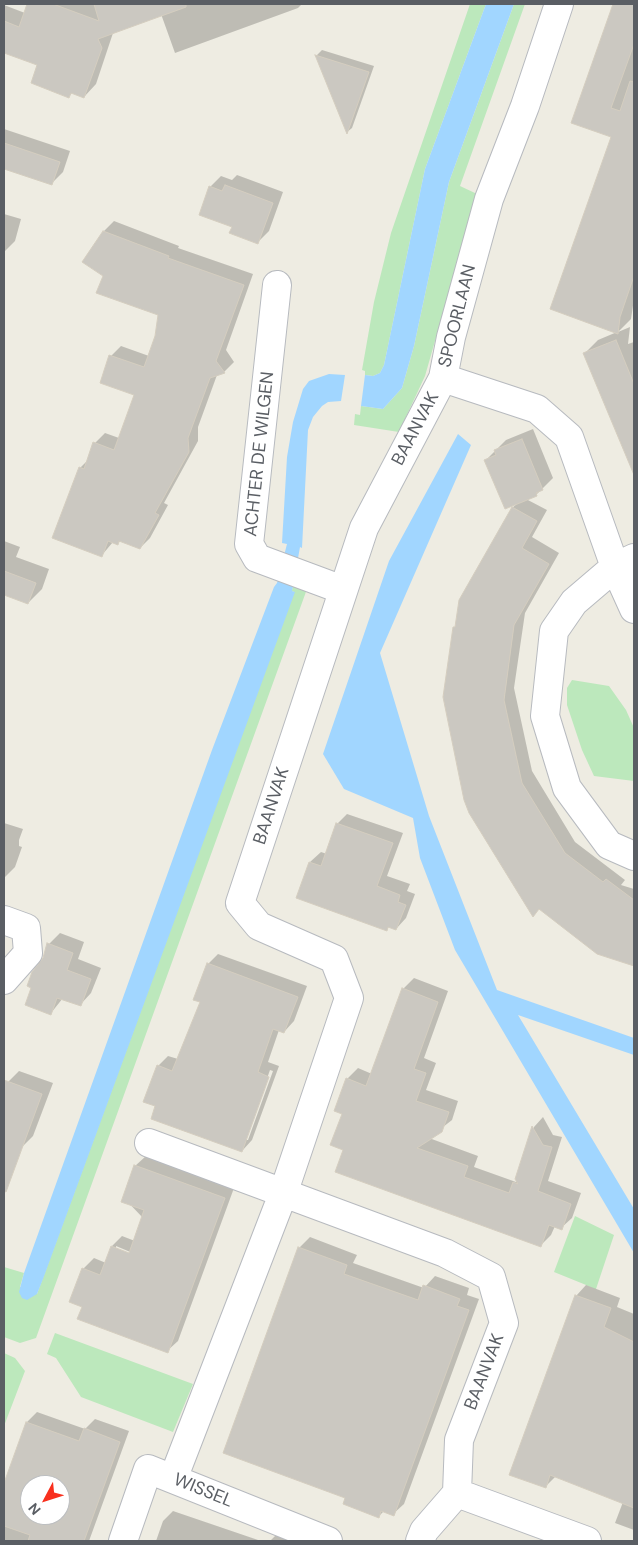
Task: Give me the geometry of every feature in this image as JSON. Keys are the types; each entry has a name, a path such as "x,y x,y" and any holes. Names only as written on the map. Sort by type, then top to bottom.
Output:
{"street":[{"name":"SPOORLAAN","path":"559,4 490,199 451,338 443,378 537,409 568,437 625,563 634,609"},
{"name":"ACHTER DE WILGEN","path":"277,286 249,544 256,558 343,590"},
{"name":"BAANVAK","path":"173,1479 283,1194 349,998 334,959 259,926 240,903 364,528 443,378"},
{"path":"625,563 574,602 554,631 545,716 567,788 609,845 634,856"},
{"path":"4,920 26,928 28,953 4,980"},
{"name":"BAANVAK","path":"149,1143 445,1253 491,1278 504,1323 459,1440 457,1493"},
{"name":"WISSEL","path":"122,1541 148,1470 328,1541"},
{"path":"420,1541 424,1531 457,1493 587,1541"}],"green space":[{"path":"470,4 486,4 425,169 384,365 380,373 373,376 365,375 365,371 362,370 374,302 391,233"},
{"path":"514,4 525,4 460,186 477,194 425,376 399,432 354,425 355,414 360,415 361,406 383,409 402,388 414,346 449,182"},
{"path":"293,583 307,589 36,1338 20,1343 4,1337 4,1267 24,1273 20,1287 37,1294 294,592 292,591"},
{"path":"572,680 609,686 626,710 634,728 634,781 594,776 582,750 567,705 567,688"},
{"path":"575,1216 614,1235 596,1289 554,1272"},
{"path":"55,1333 193,1384 173,1432 81,1397 56,1358 47,1354"},
{"path":"4,1353 15,1358 25,1371 4,1426"}],"water":[{"path":"486,4 514,4 449,182 414,346 402,388 383,409 361,406 365,375 373,376 380,373 384,365 425,169"},
{"path":"329,374 345,375 341,401 328,402 322,406 313,417 308,430 302,548 300,547 292,591 295,592 43,1279 37,1294 27,1300 22,1298 19,1292 24,1273 212,750 277,583 287,544 282,543 287,457 293,422 303,389 309,381"},
{"path":"458,434 471,445 380,653 429,816 497,990 634,1038 634,1055 518,1015 634,1209 634,1253 455,950 420,858 413,818 344,789 323,754 389,561"}],"building":[{"path":"27,4 53,4 99,21 94,4 186,4 186,7 98,39 102,48 84,98 71,93 69,98 31,83 37,65 4,53 4,21 19,27"},
{"path":"613,4 634,4 634,44 611,108 620,111 630,81 634,82 634,276 620,317 618,334 550,309 611,137 571,123"},
{"path":"315,55 369,72 347,134"},
{"path":"4,143 60,162 52,185 4,169"},
{"path":"225,185 273,203 258,244 229,233 232,227 199,215 209,186 222,191"},
{"path":"103,231 169,256 168,258 244,285 216,361 225,373 210,378 188,438 189,452 155,513 159,515 140,549 119,541 118,545 108,541 102,557 52,538 79,467 84,469 93,442 114,450 134,395 100,383 109,355 144,367 155,336 158,315 96,293 103,276 82,262"},
{"path":"616,340 634,384 634,475 583,353"},
{"path":"522,439 543,490 536,493 537,496 505,509 484,460 496,455 494,450"},
{"path":"512,507 537,521 522,548 549,564 514,625 504,700 522,783 565,853 603,882 606,879 634,900 634,966 597,954 539,909 533,917 469,813 464,800 443,697 453,627 455,627 459,600"},
{"path":"4,571 36,583 28,604 4,595"},
{"path":"336,823 393,843 377,886 400,895 398,902 406,905 396,930 388,927 387,931 296,898 309,862 321,866"},
{"path":"47,943 73,953 67,970 91,979 81,1006 57,998 51,1015 25,1005 31,988 27,986 32,972 43,958"},
{"path":"207,963 298,997 284,1033 273,1029 258,1072 269,1077 242,1152 151,1119 155,1106 143,1102 157,1065 172,1071 200,1002 193,1000"},
{"path":"402,988 438,1002 414,1069 426,1073 416,1101 449,1112 442,1132 417,1148 468,1166 464,1177 509,1193 513,1182 518,1184 515,1179 532,1126 543,1145 552,1147 538,1191 571,1204 562,1230 549,1225 541,1247 335,1172 343,1150 330,1145 342,1114 334,1111 346,1078 366,1086"},
{"path":"4,1080 42,1094 6,1192 4,1191"},
{"path":"134,1165 225,1198 168,1353 77,1319 82,1307 69,1302 82,1268 100,1275 111,1246 129,1253 144,1210 121,1202"},
{"path":"298,1247 347,1265 344,1274 418,1300 423,1285 460,1299 457,1306 469,1310 394,1516 381,1511 379,1518 343,1504 345,1498 223,1453"},
{"path":"575,1295 611,1308 604,1327 634,1342 634,1508 550,1475 546,1488 509,1475"},
{"path":"26,1422 79,1441 84,1428 120,1442 84,1541 28,1541 30,1535 4,1526 4,1483"}]}
